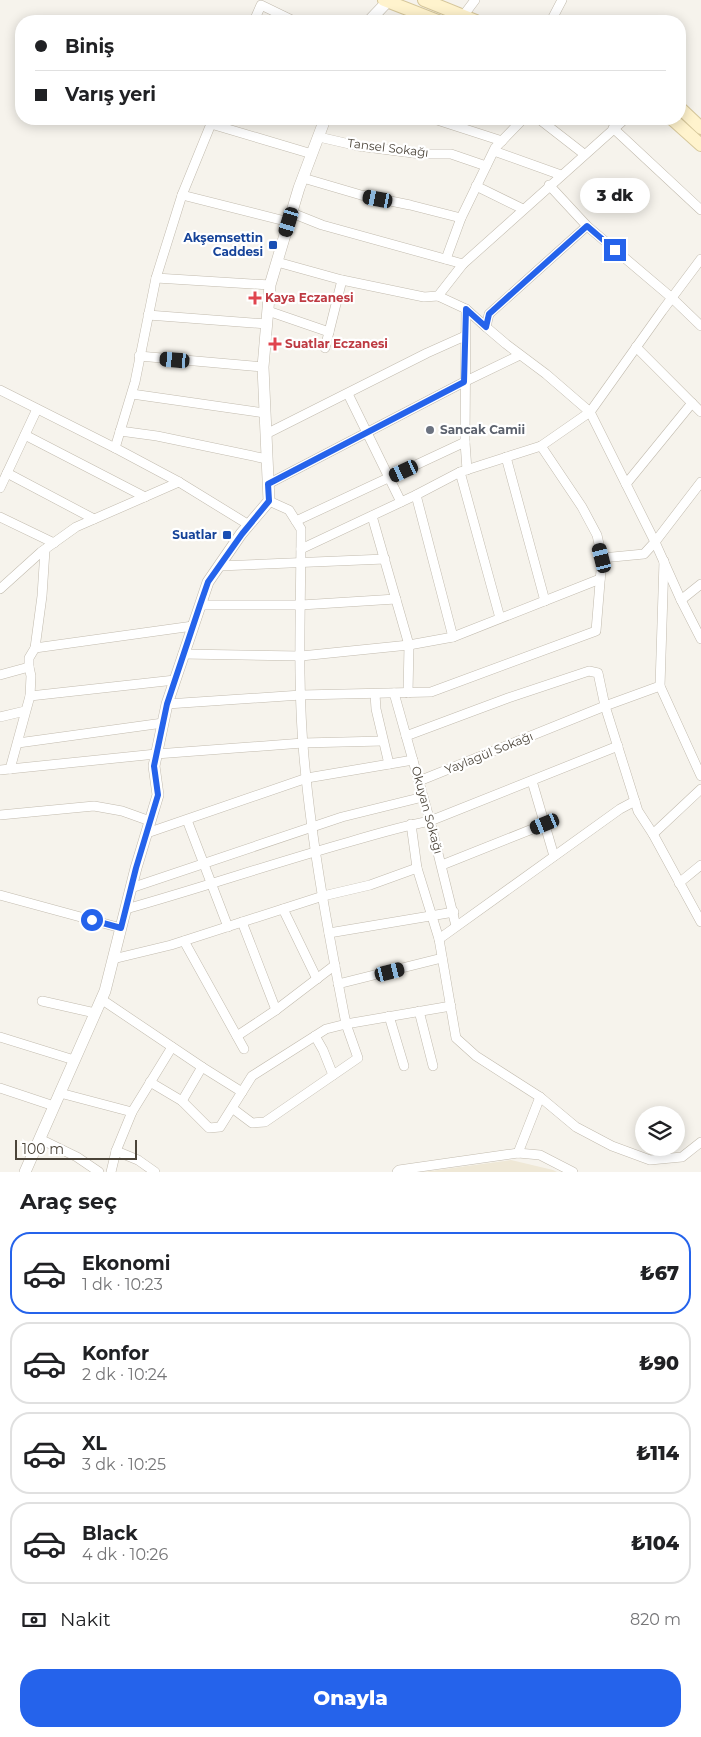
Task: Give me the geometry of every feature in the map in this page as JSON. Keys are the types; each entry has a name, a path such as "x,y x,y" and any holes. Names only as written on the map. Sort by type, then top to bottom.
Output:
{"main road":[{"path":"387,0 423,15"},
{"path":"424,0 461,15"},
{"path":"686,114 701,128"},
{"path":"679,125 701,145"}],"street":[{"path":"374,15 387,0"},
{"path":"464,15 475,0"},
{"path":"554,15 562,0"},
{"path":"257,15 261,5 282,15"},
{"path":"115,448 132,394 156,278 182,195 211,125"},
{"path":"221,125 312,154"},
{"path":"25,1172 101,999 158,795 154,766 167,704 208,582 249,525 269,501 263,367 270,285 303,178 323,125"},
{"path":"461,125 502,141"},
{"path":"446,259 461,218 486,166 502,141 517,125"},
{"path":"547,125 584,154"},
{"path":"438,296 463,264 617,125"},
{"path":"613,128 701,210"},
{"name":"Tansel Sokağı","path":"319,137 358,146 421,154 451,154 486,166"},
{"path":"494,152 560,175"},
{"path":"303,178 361,195 461,218"},
{"path":"476,186 523,209"},
{"path":"549,186 587,226 672,298 701,326"},
{"path":"182,195 290,218 463,264"},
{"path":"486,327 489,314 587,226"},
{"path":"301,549 463,471 541,446 590,412 701,260"},
{"path":"277,262 342,280 424,297 438,296 466,309 590,412 701,639"},
{"path":"156,278 270,285"},
{"path":"325,348 342,280"},
{"path":"466,309 463,471 500,618"},
{"path":"268,311 329,332"},
{"path":"148,315 267,324"},
{"path":"266,434 427,353 465,336"},
{"path":"636,347 701,412"},
{"path":"268,484 520,355"},
{"path":"139,356 263,367"},
{"path":"1,393 38,408 179,482 249,525"},
{"path":"132,394 265,413"},
{"path":"348,394 401,502"},
{"path":"626,484 692,403"},
{"path":"0,488 38,408"},
{"path":"120,431 157,436 267,459"},
{"path":"25,436 145,497"},
{"path":"296,521 464,442"},
{"path":"167,704 301,695 431,692 596,631 602,558 597,535 582,507 541,446"},
{"path":"506,457 545,601"},
{"path":"7,474 94,519"},
{"path":"0,589 76,526 179,482"},
{"path":"602,558 644,554 701,482"},
{"path":"416,495 453,637"},
{"path":"232,1108 252,1123 265,1122 358,1058 346,1024 329,933 315,851 303,743 301,695 301,529 289,510 269,501"},
{"path":"372,516 409,645 408,693"},
{"path":"0,518 54,543"},
{"path":"10,769 30,696 32,676 29,658 35,648 43,590 45,550"},
{"path":"219,566 385,559"},
{"path":"664,561 660,686 701,776"},
{"path":"183,654 301,656 409,645 453,637 600,579"},
{"path":"681,600 701,584"},
{"path":"200,605 301,605 396,599"},
{"path":"35,648 193,626"},
{"path":"0,675 29,667"},
{"path":"406,736 508,698 589,671 598,673 605,706 638,811 653,834 701,922"},
{"path":"30,696 175,680"},
{"name":"Yaylagül Sokağı","path":"419,781 605,706 660,686"},
{"name":"Okuyan Sokağı","path":"394,693 424,797 456,926"},
{"path":"375,694 376,709 389,764"},
{"path":"0,718 25,711"},
{"path":"18,742 163,724"},
{"path":"0,770 156,754 303,743 384,740"},
{"path":"126,909 315,851 411,824 430,821 618,746"},
{"path":"147,833 307,778 413,760"},
{"path":"532,781 554,856"},
{"path":"653,834 701,788"},
{"path":"131,888 342,817 424,797"},
{"path":"439,939 554,856 635,801"},
{"path":"0,815 94,806 122,811 150,821"},
{"path":"187,820 228,927"},
{"path":"411,824 417,868 439,939 456,1038 476,1056 540,1097 576,1127 612,1146 650,1160 682,1158 701,1142"},
{"path":"442,865 545,824"},
{"path":"679,883 701,865"},
{"path":"113,959 184,941 323,896 370,885 417,868"},
{"path":"0,895 121,928"},
{"path":"282,909 317,979"},
{"path":"329,933 454,912"},
{"path":"242,922 276,1010"},
{"path":"184,941 244,1049"},
{"path":"338,984 442,958"},
{"path":"237,1036 276,1010 335,965"},
{"path":"101,999 242,1092"},
{"path":"42,1001 95,1013"},
{"path":"150,1082 182,1101 209,1128 220,1127 252,1076 326,1029 451,1006"},
{"path":"419,1011 433,1066"},
{"path":"389,1016 404,1066"},
{"path":"315,1036 333,1075"},
{"path":"0,1037 74,1060"},
{"path":"111,1172 116,1151 132,1112 172,1047"},
{"path":"182,1101 202,1067"},
{"path":"0,1088 54,1106"},
{"path":"60,1093 132,1112"},
{"path":"518,1153 540,1097"},
{"path":"40,1139 77,1157 100,1172"},
{"path":"116,1151 138,1160 155,1172"},
{"path":"397,1172 399,1170 518,1153 540,1156 573,1172"}],"shaded area":[{"path":"511,1160 557,1172 423,1172"}],"place":[{"name":"Akşemsettin Caddesi","path":"273,245"},
{"name":"Kaya Eczanesi","path":"255,298"},
{"name":"Suatlar Eczanesi","path":"275,344"},
{"name":"Sancak Camii","path":"430,430"},
{"name":"Suatlar","path":"227,535"}],"route":[{"path":"92,920 121,928 136,868 158,795 154,766 167,704 183,654 208,582 242,534 269,501 268,484 464,382 466,309 486,327 489,314 587,226 615,250"}]}
